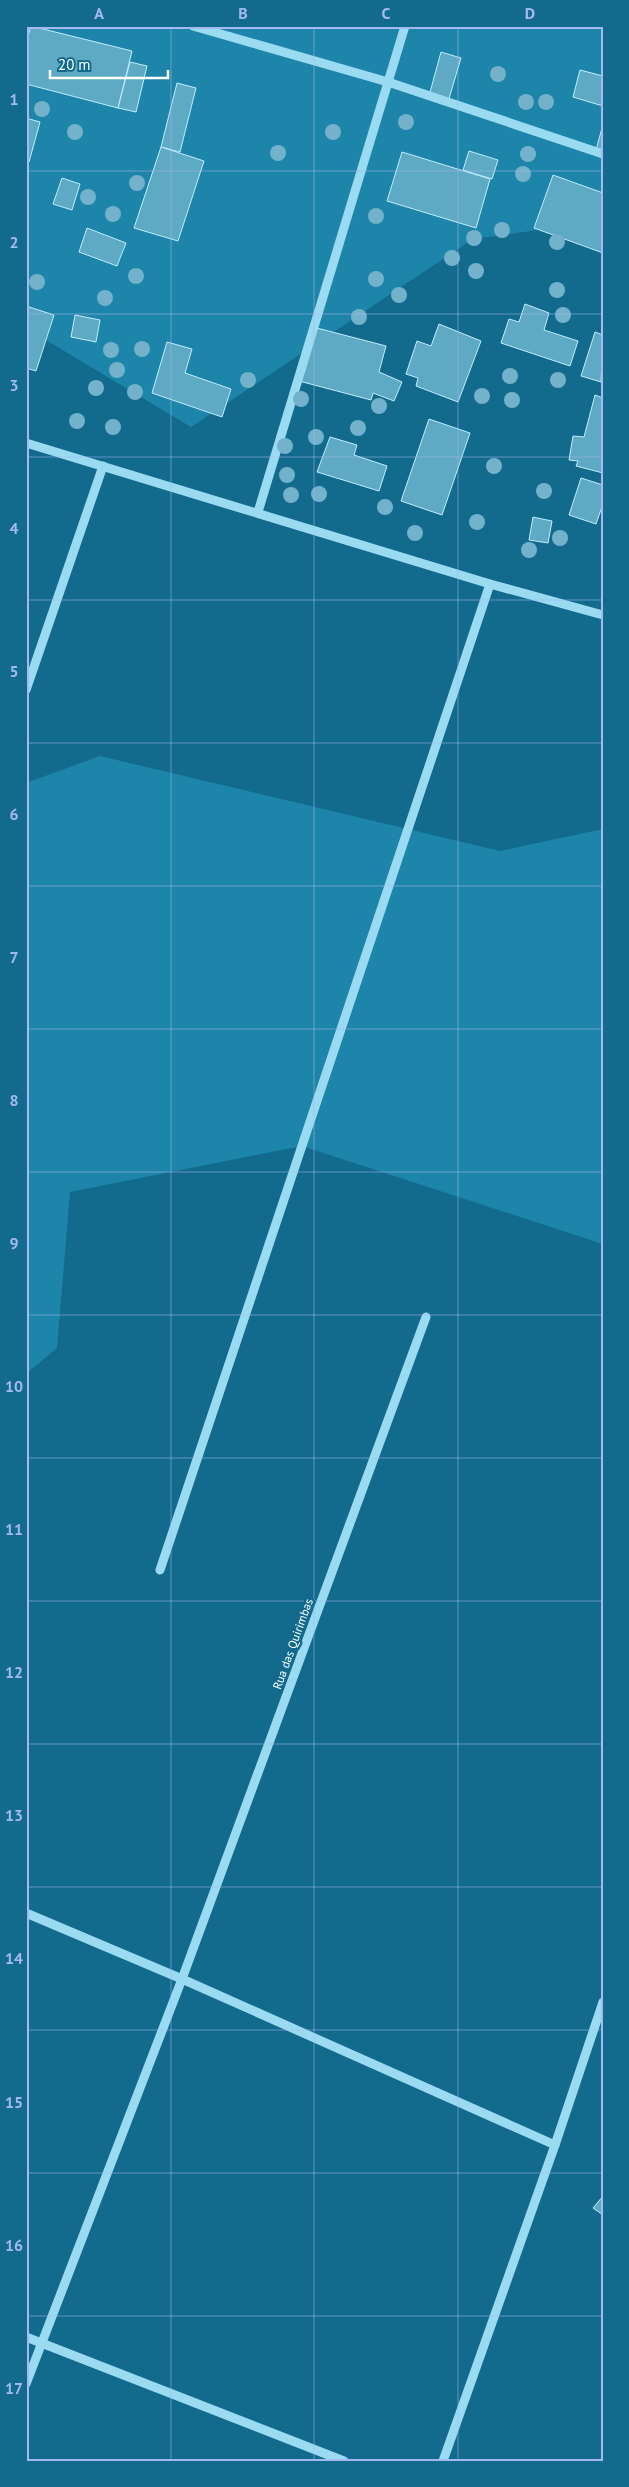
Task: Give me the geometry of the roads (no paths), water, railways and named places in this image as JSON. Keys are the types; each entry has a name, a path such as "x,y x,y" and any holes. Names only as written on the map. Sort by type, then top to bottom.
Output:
{"street":[{"path":"193,26 388,82 603,154"},
{"path":"258,512 405,26"},
{"path":"26,443 490,584 603,615"},
{"path":"26,690 103,466"},
{"path":"160,1570 490,584"},
{"name":"Rua das Quirimbas","path":"26,2384 182,1980 426,1317"},
{"path":"26,1914 182,1980 555,2145"},
{"path":"443,2461 555,2145 603,2002"},
{"path":"26,2337 344,2461"}]}
